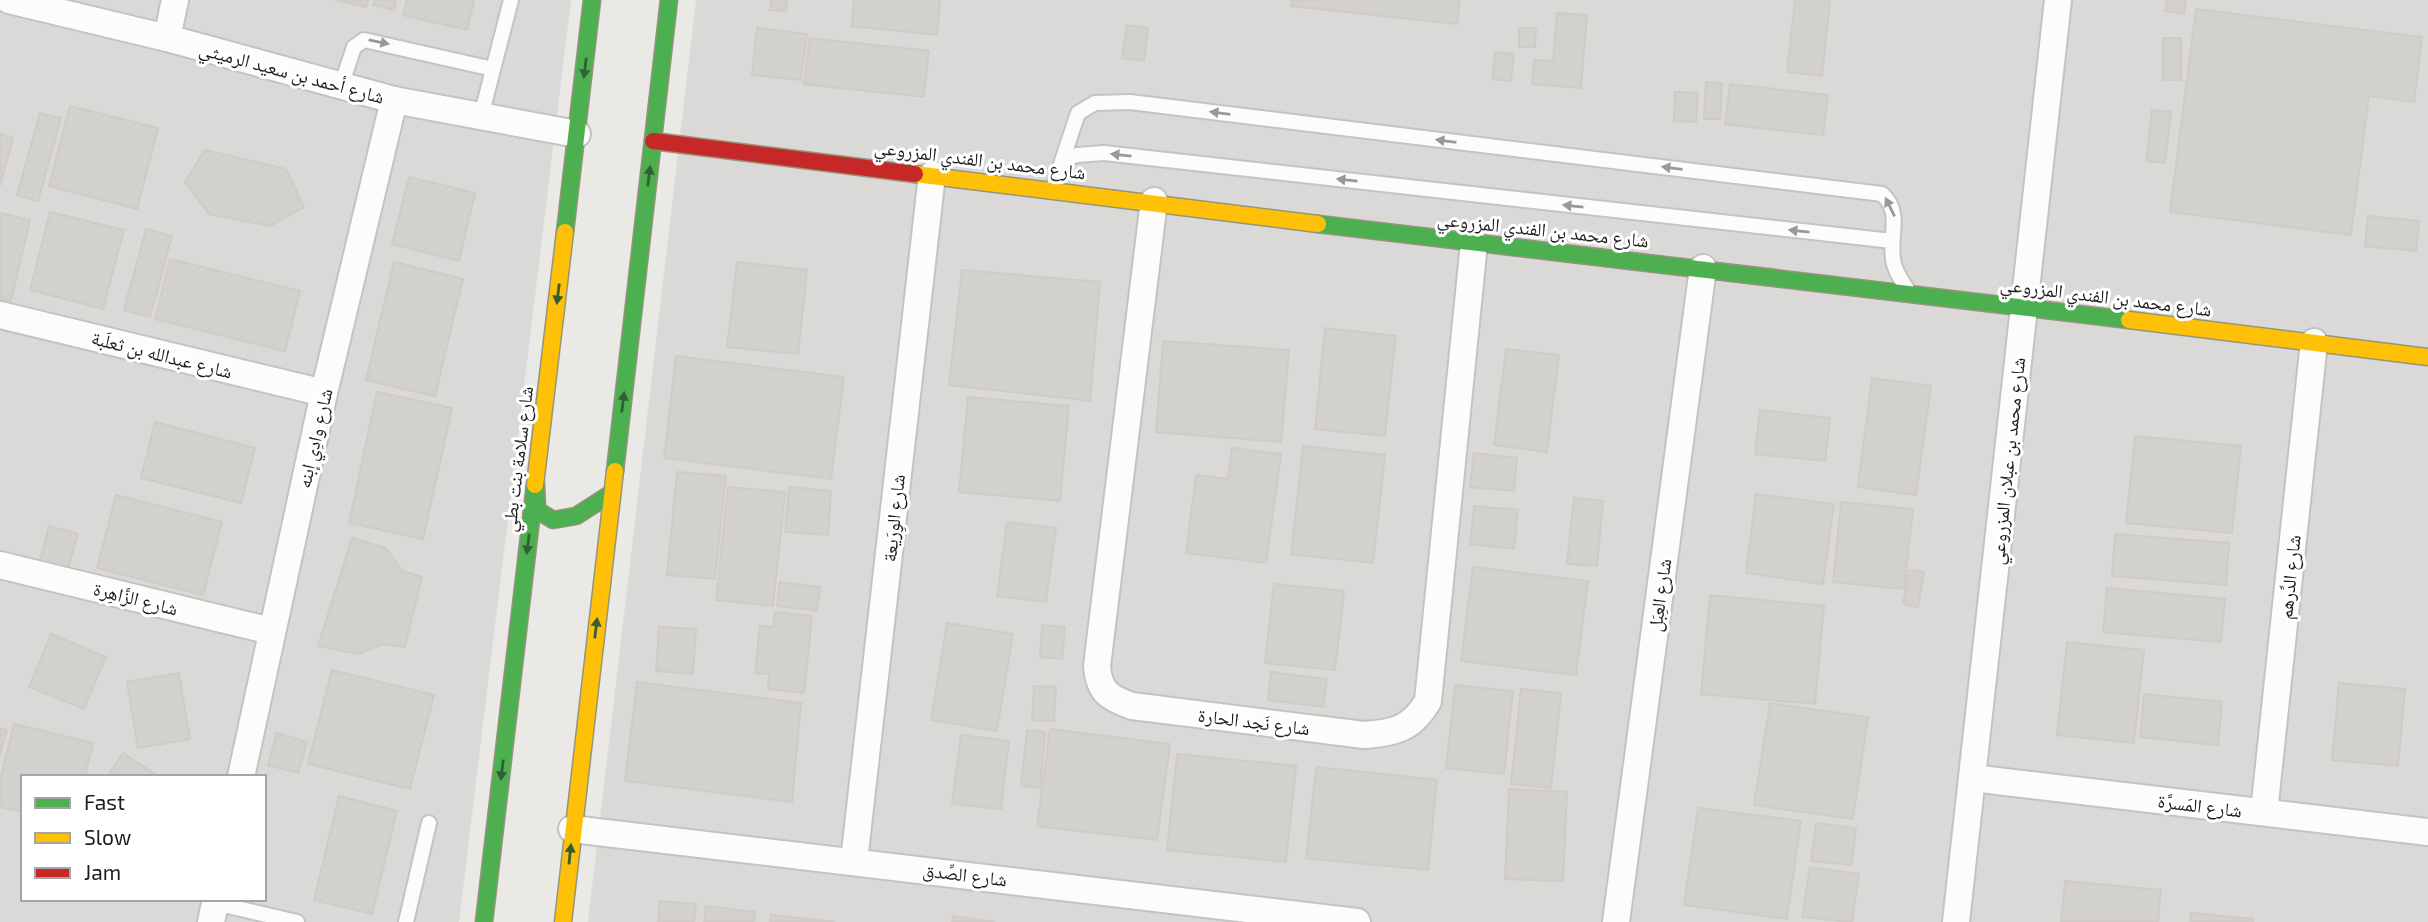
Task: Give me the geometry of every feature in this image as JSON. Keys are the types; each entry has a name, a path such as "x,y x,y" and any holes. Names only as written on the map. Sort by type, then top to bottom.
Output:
{"main road":[{"name":"شارع سلامة بنت بطي","path":"484,922 593,0"},
{"path":"563,922 669,0"},
{"name":"شارع محمد بن الفندي المزروعي","path":"653,141 1154,201 1474,243 2314,342 2427,360"},
{"path":"536,481 537,510 553,520 576,516 612,493"}],"street":[{"name":"شارع أحمد بن سعيد الرميثي","path":"9,0 167,38 394,100 577,134"},
{"path":"167,38 175,0"},
{"name":"شارع محمد بن عبلان المزروعي","path":"1956,922 2058,0"},
{"name":"شارع وادِي إبنه","path":"241,775 324,393 394,100"},
{"name":"شارع الوِرَيعة","path":"853,861 932,175"},
{"name":"شارع نَجد الحارة","path":"1154,201 1097,666 1098,677 1104,690 1112,699 1132,706 1364,735 1388,733 1407,726 1420,715 1428,701 1474,243"},
{"name":"شارع العِبَل","path":"1616,922 1703,268"},
{"name":"شارع عبدالله بن ثعلَبة","path":"0,315 324,393"},
{"name":"شارع الدِّرهم","path":"2264,812 2314,342"},
{"name":"شارع الزَّاهِرة","path":"0,565 271,631"},
{"name":"شارع المَسرَّة","path":"1972,778 2428,832"},
{"name":"شارع الصِّدق","path":"572,829 1357,922"}],"lane":[{"path":"481,116 511,0"},
{"path":"341,86 355,47 365,40 494,69"},
{"path":"1052,189 1078,113 1104,101 1130,102 1882,194 1894,212 1894,266 1910,293"},
{"path":"1063,160 1084,154 1104,153 1892,241"},
{"path":"406,922 429,823"},
{"path":"214,908 296,922"}],"shaded area":[{"path":"0,0 571,0 459,922 0,922"},
{"path":"696,0 2428,0 2428,922 588,922"}],"building":[{"path":"335,0 368,0 366,7"},
{"path":"375,0 396,0 394,10 373,5"},
{"path":"407,0 474,0 467,30 403,15"},
{"path":"771,0 787,0 786,11 770,10"},
{"path":"854,0 940,0 937,35 852,26"},
{"path":"1292,0 1460,0 1457,24 1291,6"},
{"path":"1795,0 1830,0 1822,76 1787,72"},
{"path":"2167,0 2186,0 2184,14 2165,11"},
{"path":"2196,9 2422,37 2414,102 2369,96 2351,235 2170,212"},
{"path":"1557,13 1587,15 1581,88 1532,84 1534,60 1553,61"},
{"path":"1127,25 1148,28 1144,61 1122,58"},
{"path":"757,28 807,34 801,80 752,75"},
{"path":"1519,28 1536,28 1535,47 1519,47"},
{"path":"810,38 929,51 924,97 804,84"},
{"path":"2163,38 2181,38 2181,80 2163,80"},
{"path":"1495,52 1514,54 1511,81 1492,79"},
{"path":"1706,82 1722,83 1720,119 1704,119"},
{"path":"1730,84 1828,95 1823,135 1725,124"},
{"path":"1675,92 1698,93 1696,122 1674,121"},
{"path":"70,106 158,128 137,209 49,186"},
{"path":"2152,110 2171,112 2165,163 2146,161"},
{"path":"40,113 61,118 38,201 17,195"},
{"path":"0,134 13,138 0,186"},
{"path":"205,150 286,169 304,207 270,226 209,214 185,182"},
{"path":"409,177 475,193 459,261 392,244"},
{"path":"50,212 124,230 103,309 30,290"},
{"path":"0,213 30,220 11,301 0,299"},
{"path":"2368,216 2419,221 2416,251 2365,246"},
{"path":"146,229 172,236 150,317 124,310"},
{"path":"170,259 300,291 285,351 155,319"},
{"path":"394,262 463,279 435,396 366,380"},
{"path":"737,262 807,270 798,354 727,347"},
{"path":"962,270 1100,282 1090,401 949,385"},
{"path":"1325,328 1396,336 1385,436 1315,429"},
{"path":"1163,341 1289,350 1281,442 1156,432"},
{"path":"1506,349 1559,355 1547,452 1494,445"},
{"path":"676,356 844,377 831,479 664,458"},
{"path":"1872,378 1931,386 1916,495 1858,487"},
{"path":"377,392 452,408 423,539 349,523"},
{"path":"968,397 1069,406 1060,501 959,492"},
{"path":"1760,410 1830,418 1825,461 1755,454"},
{"path":"155,422 255,448 241,503 141,478"},
{"path":"2135,436 2241,446 2232,533 2126,523"},
{"path":"1303,446 1385,455 1373,563 1291,554"},
{"path":"1232,448 1281,454 1266,563 1186,553 1196,475 1228,479"},
{"path":"1474,453 1517,458 1514,491 1470,487"},
{"path":"677,472 726,476 715,579 667,575"},
{"path":"728,487 785,492 773,606 716,600"},
{"path":"789,487 831,491 828,535 785,532"},
{"path":"1756,494 1834,504 1823,584 1746,573"},
{"path":"116,495 222,522 203,595 97,568"},
{"path":"1574,498 1603,501 1597,566 1567,564"},
{"path":"1841,502 1913,509 1904,589 1833,582"},
{"path":"1474,506 1518,510 1514,549 1470,544"},
{"path":"1007,522 1056,528 1046,602 997,596"},
{"path":"49,526 78,534 67,572 39,565"},
{"path":"2115,534 2229,543 2226,585 2112,576"},
{"path":"352,538 386,548 402,571 422,577 405,647 383,644 358,654 318,646"},
{"path":"1473,567 1588,581 1576,675 1461,661"},
{"path":"1909,570 1924,572 1918,607 1903,604"},
{"path":"780,582 820,587 817,611 777,606"},
{"path":"1274,584 1344,591 1335,670 1265,663"},
{"path":"2107,588 2225,599 2221,642 2103,632"},
{"path":"1710,595 1824,606 1815,704 1701,694"},
{"path":"775,612 812,616 804,693 768,689 769,674 755,673 760,626 773,627"},
{"path":"947,623 1013,634 997,731 931,720"},
{"path":"1042,625 1065,627 1062,659 1040,657"},
{"path":"659,627 696,629 693,674 656,671"},
{"path":"51,634 106,657 84,709 29,687"},
{"path":"2067,642 2144,650 2134,743 2057,735"},
{"path":"332,670 434,695 410,789 308,764"},
{"path":"1271,672 1327,679 1323,707 1268,700"},
{"path":"179,673 190,739 138,748 127,682"},
{"path":"637,682 801,703 792,802 625,781"},
{"path":"2339,683 2405,689 2398,766 2332,760"},
{"path":"1455,685 1513,691 1504,774 1446,768"},
{"path":"1034,686 1056,687 1054,721 1032,720"},
{"path":"1521,689 1561,693 1551,788 1511,784"},
{"path":"2144,694 2222,702 2218,745 2140,737"},
{"path":"1770,703 1868,717 1853,819 1754,805"},
{"path":"14,724 93,743 85,775 21,775 21,812 0,807 0,780"},
{"path":"0,728 7,730 0,754"},
{"path":"1050,729 1170,744 1157,840 1037,826"},
{"path":"1027,730 1045,732 1040,788 1021,786"},
{"path":"277,733 307,742 298,773 268,765"},
{"path":"961,735 1009,741 1001,809 952,804"},
{"path":"123,753 156,775 108,775"},
{"path":"1177,754 1296,766 1286,862 1167,850"},
{"path":"1316,767 1437,780 1428,870 1306,858"},
{"path":"1509,789 1567,792 1563,881 1505,879"},
{"path":"339,796 397,811 372,914 314,900"},
{"path":"1698,808 1801,821 1787,919 1684,905"},
{"path":"1816,823 1856,828 1852,865 1811,861"},
{"path":"1810,867 1859,874 1852,922 1802,917"},
{"path":"2065,881 2161,890 2158,922 2061,922"},
{"path":"660,901 696,904 694,922 658,922"},
{"path":"706,906 755,912 754,922 704,922"},
{"path":"2191,913 2253,919 2253,922 2190,922"},
{"path":"771,915 835,922 770,922"},
{"path":"953,916 995,922 952,922"}],"traffic: fast":[{"path":"565,232 592,0"},
{"path":"615,471 669,0"},
{"path":"1318,224 2129,320"},
{"path":"536,483 537,510 553,520 576,516 612,493"},
{"path":"484,922 535,485"}],"traffic: slow":[{"path":"915,174 1318,224"},
{"path":"535,485 565,232"},
{"path":"2129,320 2428,357"},
{"path":"563,922 615,471"}],"traffic: jam":[{"path":"653,141 915,174"}]}
